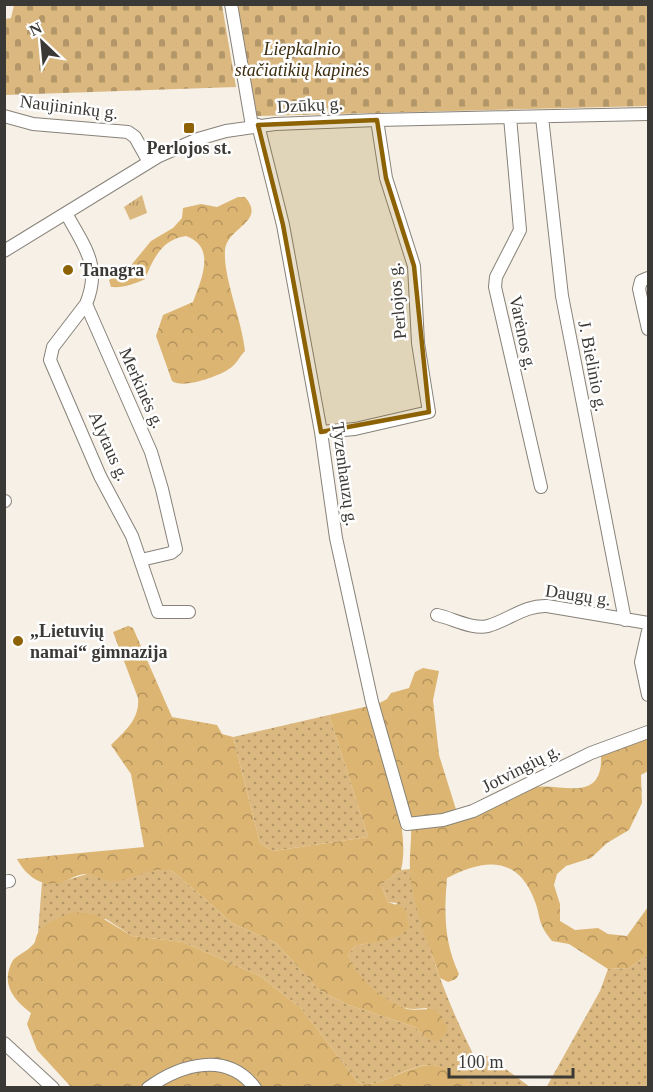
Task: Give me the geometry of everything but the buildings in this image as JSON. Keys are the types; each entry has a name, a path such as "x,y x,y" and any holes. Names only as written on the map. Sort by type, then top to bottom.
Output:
{"street":[{"name":"Tyzenhauzų g.","path":"231,4 255,126 283,225 321,432 336,538 372,702 407,824"},
{"name":"Dzūkų g.","path":"4,251 149,162 198,139 255,126 377,120 648,114"},
{"name":"Naujininkų g.","path":"4,116 33,124 128,132 135,137 149,162"},
{"name":"Varėnos g.","path":"510,117 520,230 496,277 495,287 541,487"},
{"name":"J. Bielinio g.","path":"542,117 562,296 625,620"},
{"name":"Perlojos g.","path":"321,432 355,429 429,412 418,343 414,266 386,178 377,120"},
{"path":"66,213 94,270 93,287 86,303"},
{"path":"648,278 641,281 639,289 648,329"},
{"name":"Alytaus g.","path":"86,303 53,347 50,360 100,476 119,507 141,560 158,612 189,612"},
{"name":"Merkinės g.","path":"86,303 151,452 176,549 171,553 141,560"},
{"name":"Daugų g.","path":"437,615 477,626 488,626 536,606 547,606 648,623"},
{"path":"648,631 641,662 648,695"},
{"name":"Jotvingių g.","path":"407,824 443,820 486,806 581,758 648,732"},
{"path":"4,1043 53,1088"},
{"path":"148,1088 175,1072 210,1064 228,1066 241,1072 255,1088"}],"highlighted area":[{"path":"377,120 386,178 414,266 429,412 321,432 283,225 258,125"}],"green space":[{"path":"14,5 222,5 236,87 5,95 5,19 11,18"},
{"name":"Liepkalnio stačiatikių kapinės","path":"237,5 648,5 648,106 257,116"},
{"path":"142,195 147,213 130,220 124,207"},
{"path":"238,197 245,197 251,206 251,213 249,219 227,242 225,261 245,351 234,365 224,372 192,383 177,383 172,381 156,336 163,315 193,302 204,265 201,248 196,241 186,236 178,238 160,251 145,279 116,287 111,287 109,280 128,269 151,241 173,228 182,218 183,208 201,204 217,207"},
{"path":"128,626 133,628 172,717 217,725 222,734 233,737 260,843 273,851 368,837 329,715 369,706 394,788 402,832 401,870 381,885 388,902 405,908 409,928 391,939 355,946 348,955 364,980 399,1006 414,1010 436,1010 448,1028 444,1036 437,1041 425,1037 415,1027 346,1004 319,990 276,943 232,923 174,872 158,870 116,881 85,874 56,884 49,884 36,880 25,871 17,859 144,847 131,774 111,745 130,724 138,705 138,698 113,632"},
{"path":"423,668 439,671 433,700 439,755 459,819 531,788 586,786 594,781 600,772 601,756 648,738 648,771 641,775 642,803 629,830 607,843 591,858 566,866 557,874 554,885 560,904 560,921 575,930 598,928 608,934 627,936 648,907 648,955 629,968 608,969 569,944 552,941 541,924 534,899 527,885 518,874 498,865 486,865 473,867 447,878 446,927 450,950 459,974 456,979 448,982 440,978 411,883 410,818 376,705 387,699 391,693 409,688 415,672"},
{"path":"329,715 368,837 273,851 260,843 233,737"},
{"path":"163,868 174,872 232,923 276,943 319,990 346,1004 415,1027 425,1037 427,1008 405,1008 391,1002 362,977 348,955 355,946 368,943 397,903 388,902 381,885 401,870 410,869 421,918 436,966 475,1058 488,1056 530,1087 497,1089 478,1087 432,1065 413,1068 374,1083 358,1082 301,1008 260,976 183,942 132,936 106,919 38,933 42,882 54,884 87,874 130,877 149,869"},
{"path":"75,912 97,915 132,936 183,942 260,976 301,1008 358,1082 365,1084 383,1081 413,1069 432,1065 449,1071 478,1087 71,1087 37,1050 27,1024 31,1013 14,997 8,983 8,976 13,960 33,945 41,929"},
{"path":"648,955 648,1087 546,1088 600,991 608,969 629,968"}],"place":[{"name":"Perlojos st.","path":"189,128"},
{"name":"Tanagra","path":"68,270"},
{"name":"„Lietuvių namai“ gimnazija","path":"18,641"}]}
